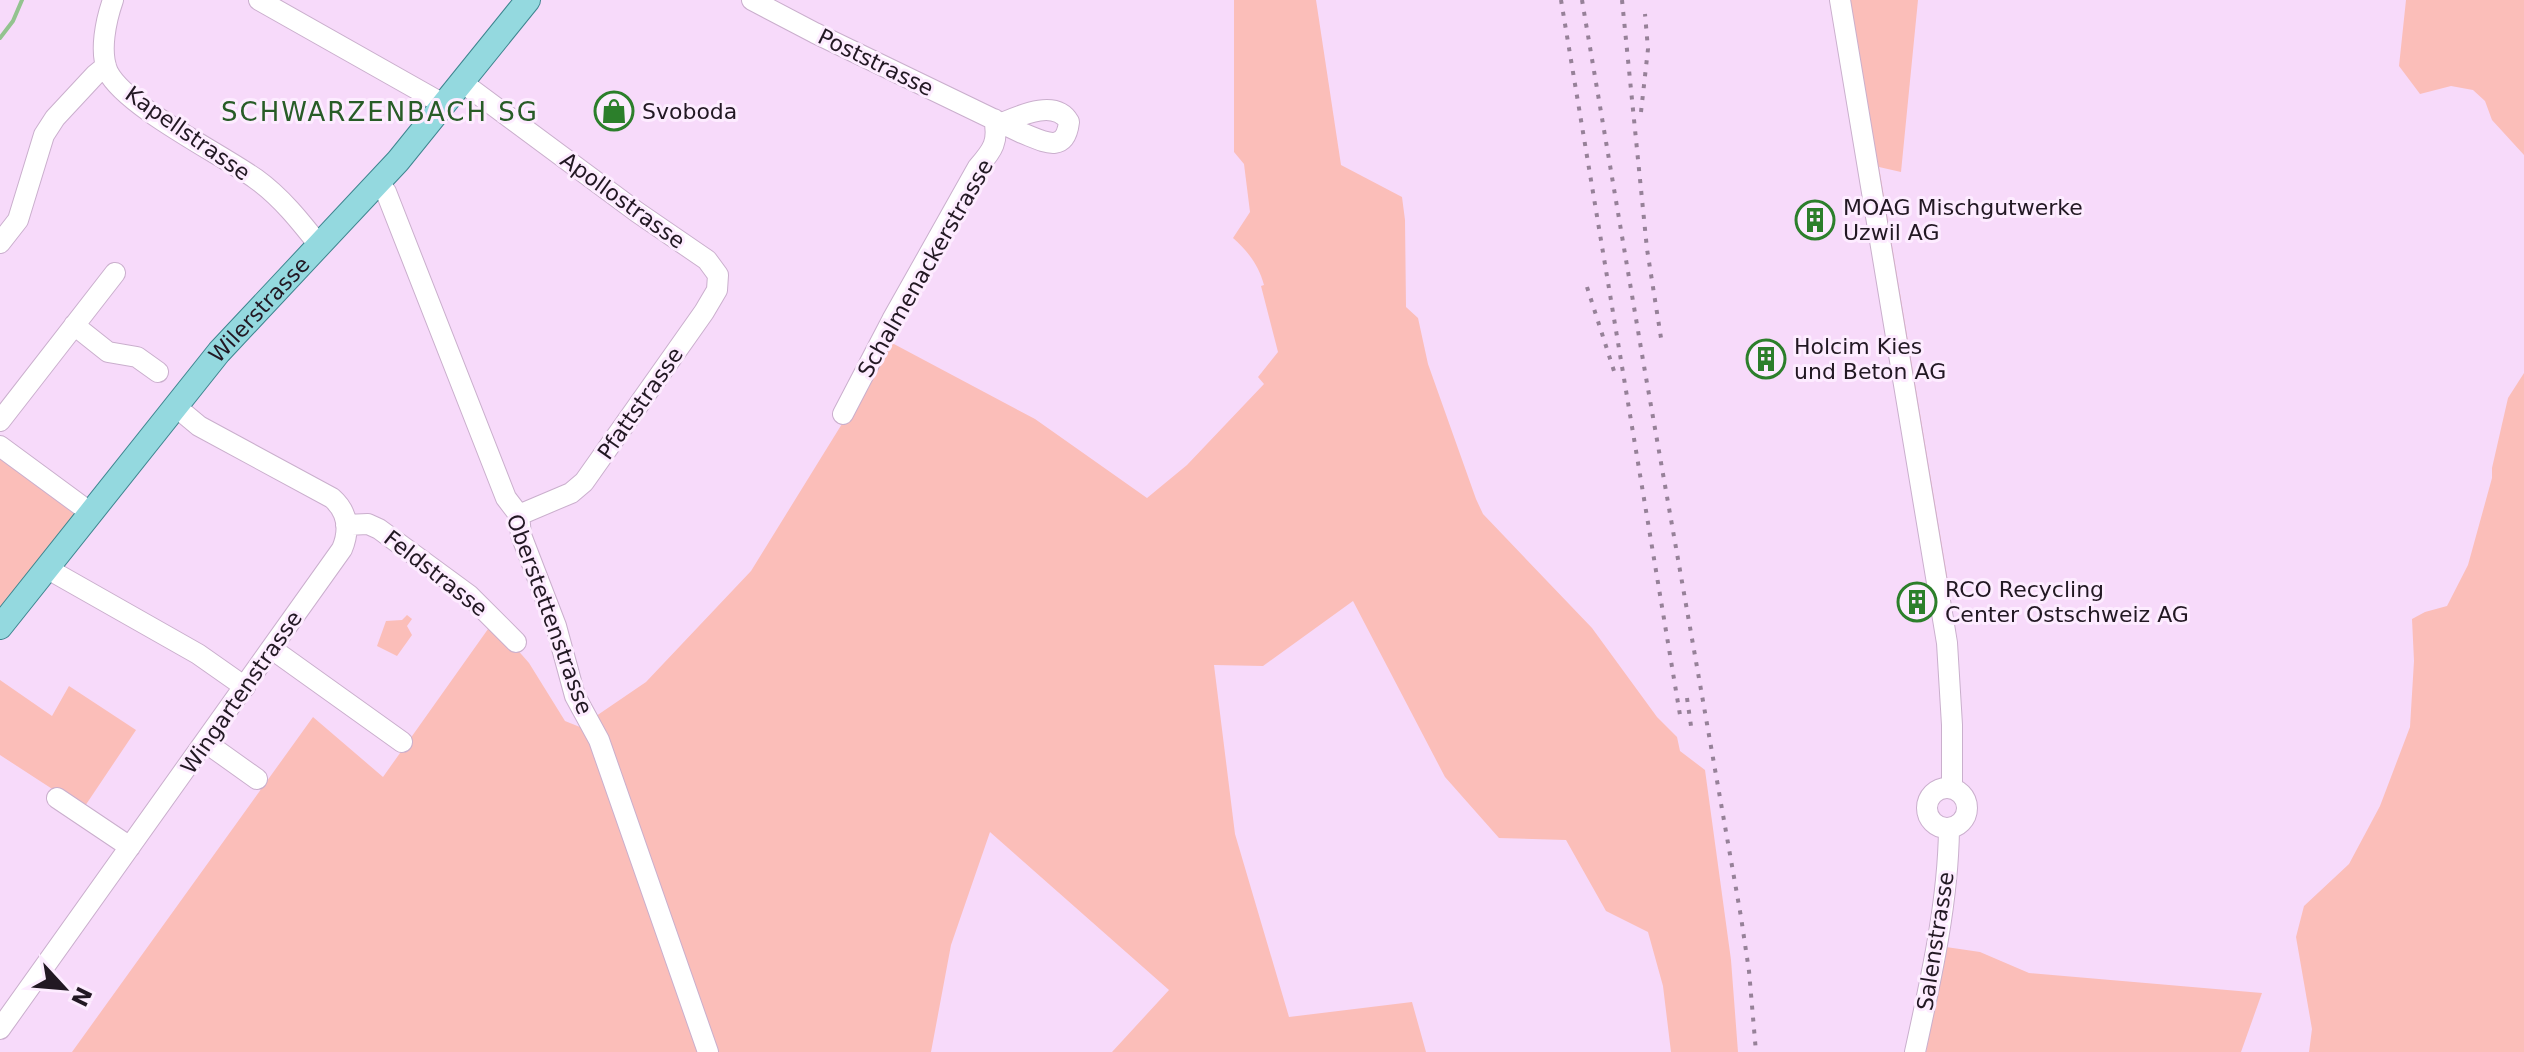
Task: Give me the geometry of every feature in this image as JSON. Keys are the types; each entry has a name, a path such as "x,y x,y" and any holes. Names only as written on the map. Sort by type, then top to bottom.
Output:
{"main road":[{"name":"Wilerstrasse","path":"0,627 219,352 378,183 445,105 518,4"}],"street":[{"name":"Kapellstrasse","path":"113,0 106,26 106,66 110,75 133,98 271,191 319,245"},
{"path":"259,0 445,105"},
{"name":"Poststrasse","path":"752,0 998,121"},
{"path":"1840,0 1947,643 1952,788"},
{"path":"0,243 18,220 44,135 55,118 106,66"},
{"name":"Apollostrasse","path":"463,83 707,260"},
{"name":"Schalmenackerstrasse","path":"843,414 978,167 994,149 998,121"},
{"name":"Oberstettenstrasse","path":"378,183 386,192 506,498 519,515 521,535 556,626 575,696 602,749 708,1052"},
{"name":"Pfattstrasse","path":"519,515 571,493 590,474 717,290 718,275 707,260"},
{"path":"0,421 115,273"},
{"path":"74,325 108,352 137,357 158,372"},
{"path":"175,406 199,426 326,494 343,510 346,525"},
{"path":"0,446 91,513"},
{"name":"Feldstrasse","path":"346,525 368,524 389,536 469,595 516,642"},
{"name":"Wingartenstrasse","path":"0,1029 342,549 346,540 346,525"},
{"path":"48,569 198,654 245,687"},
{"path":"272,649 402,742"},
{"path":"205,742 257,779"},
{"path":"1952,788 1962,794 1967,804 1966,815 1960,824 1949,829 1933,823 1927,808 1931,797 1940,789 1952,788"},
{"path":"57,798 130,847"},
{"name":"Salenstrasse","path":"1915,1052 1932,974 1946,883 1949,829"}],"shaded area":[{"path":"1234,0 1316,0 1341,165 1402,197 1406,307 1418,318 1428,364 1483,514 1592,628 1657,717 1677,737 1680,751 1705,770 1731,960 1738,1052 1671,1052 1663,986 1648,932 1606,911 1566,840 1499,838 1445,777 1353,601 1263,666 1214,665 1235,834 1289,1017 1412,1002 1426,1052 1112,1052 1169,990 990,832 951,945 931,1052 72,1052 313,717 383,777 493,622 529,663 565,721 580,727 646,682 751,571 892,343 1035,419 1147,498 1187,465 1264,384 1258,377 1278,352 1261,286 1264,285 1262,278 1252,259 1233,238 1250,212 1244,164 1234,152"},
{"path":"1840,0 1918,0 1901,172 1879,167 1950,608"},
{"path":"2406,0 2524,0 2524,155 2492,120 2485,101 2473,90 2451,86 2420,94 2399,66"},
{"path":"2524,373 2524,1052 2309,1052 2312,1029 2296,937 2304,906 2349,864 2380,806 2410,727 2414,661 2412,619 2447,606 2468,565 2492,478 2508,398"},
{"path":"0,452 78,509 78,517 0,614"},
{"path":"407,615 412,619 407,626 412,635 397,656 377,646 386,621 402,620"},
{"path":"0,680 52,716 69,686 136,730 83,809 0,755"},
{"path":"1946,947 1980,952 2029,973 2262,993 2241,1052 1926,1052"}],"waterway":[{"path":"0,38 13,21 22,0"}],"railway":[{"path":"1561,0 1680,715"},
{"path":"1582,0 1741,917 1756,1052"},
{"path":"1622,0 1647,249 1661,338"},
{"path":"1641,112 1648,49 1645,14"},
{"path":"1587,287 1614,371"},
{"path":"1687,698 1691,726"}],"place":[{"name":"Svoboda","path":"614,111"},
{"name":"MOAG Mischgutwerke Uzwil AG","path":"1815,220"},
{"name":"Holcim Kies und Beton AG","path":"1766,359"},
{"name":"RCO Recycling Center Ostschweiz AG","path":"1917,602"}],"district":[{"name":"SCHWARZENBACH SG","path":"380,112"}]}
